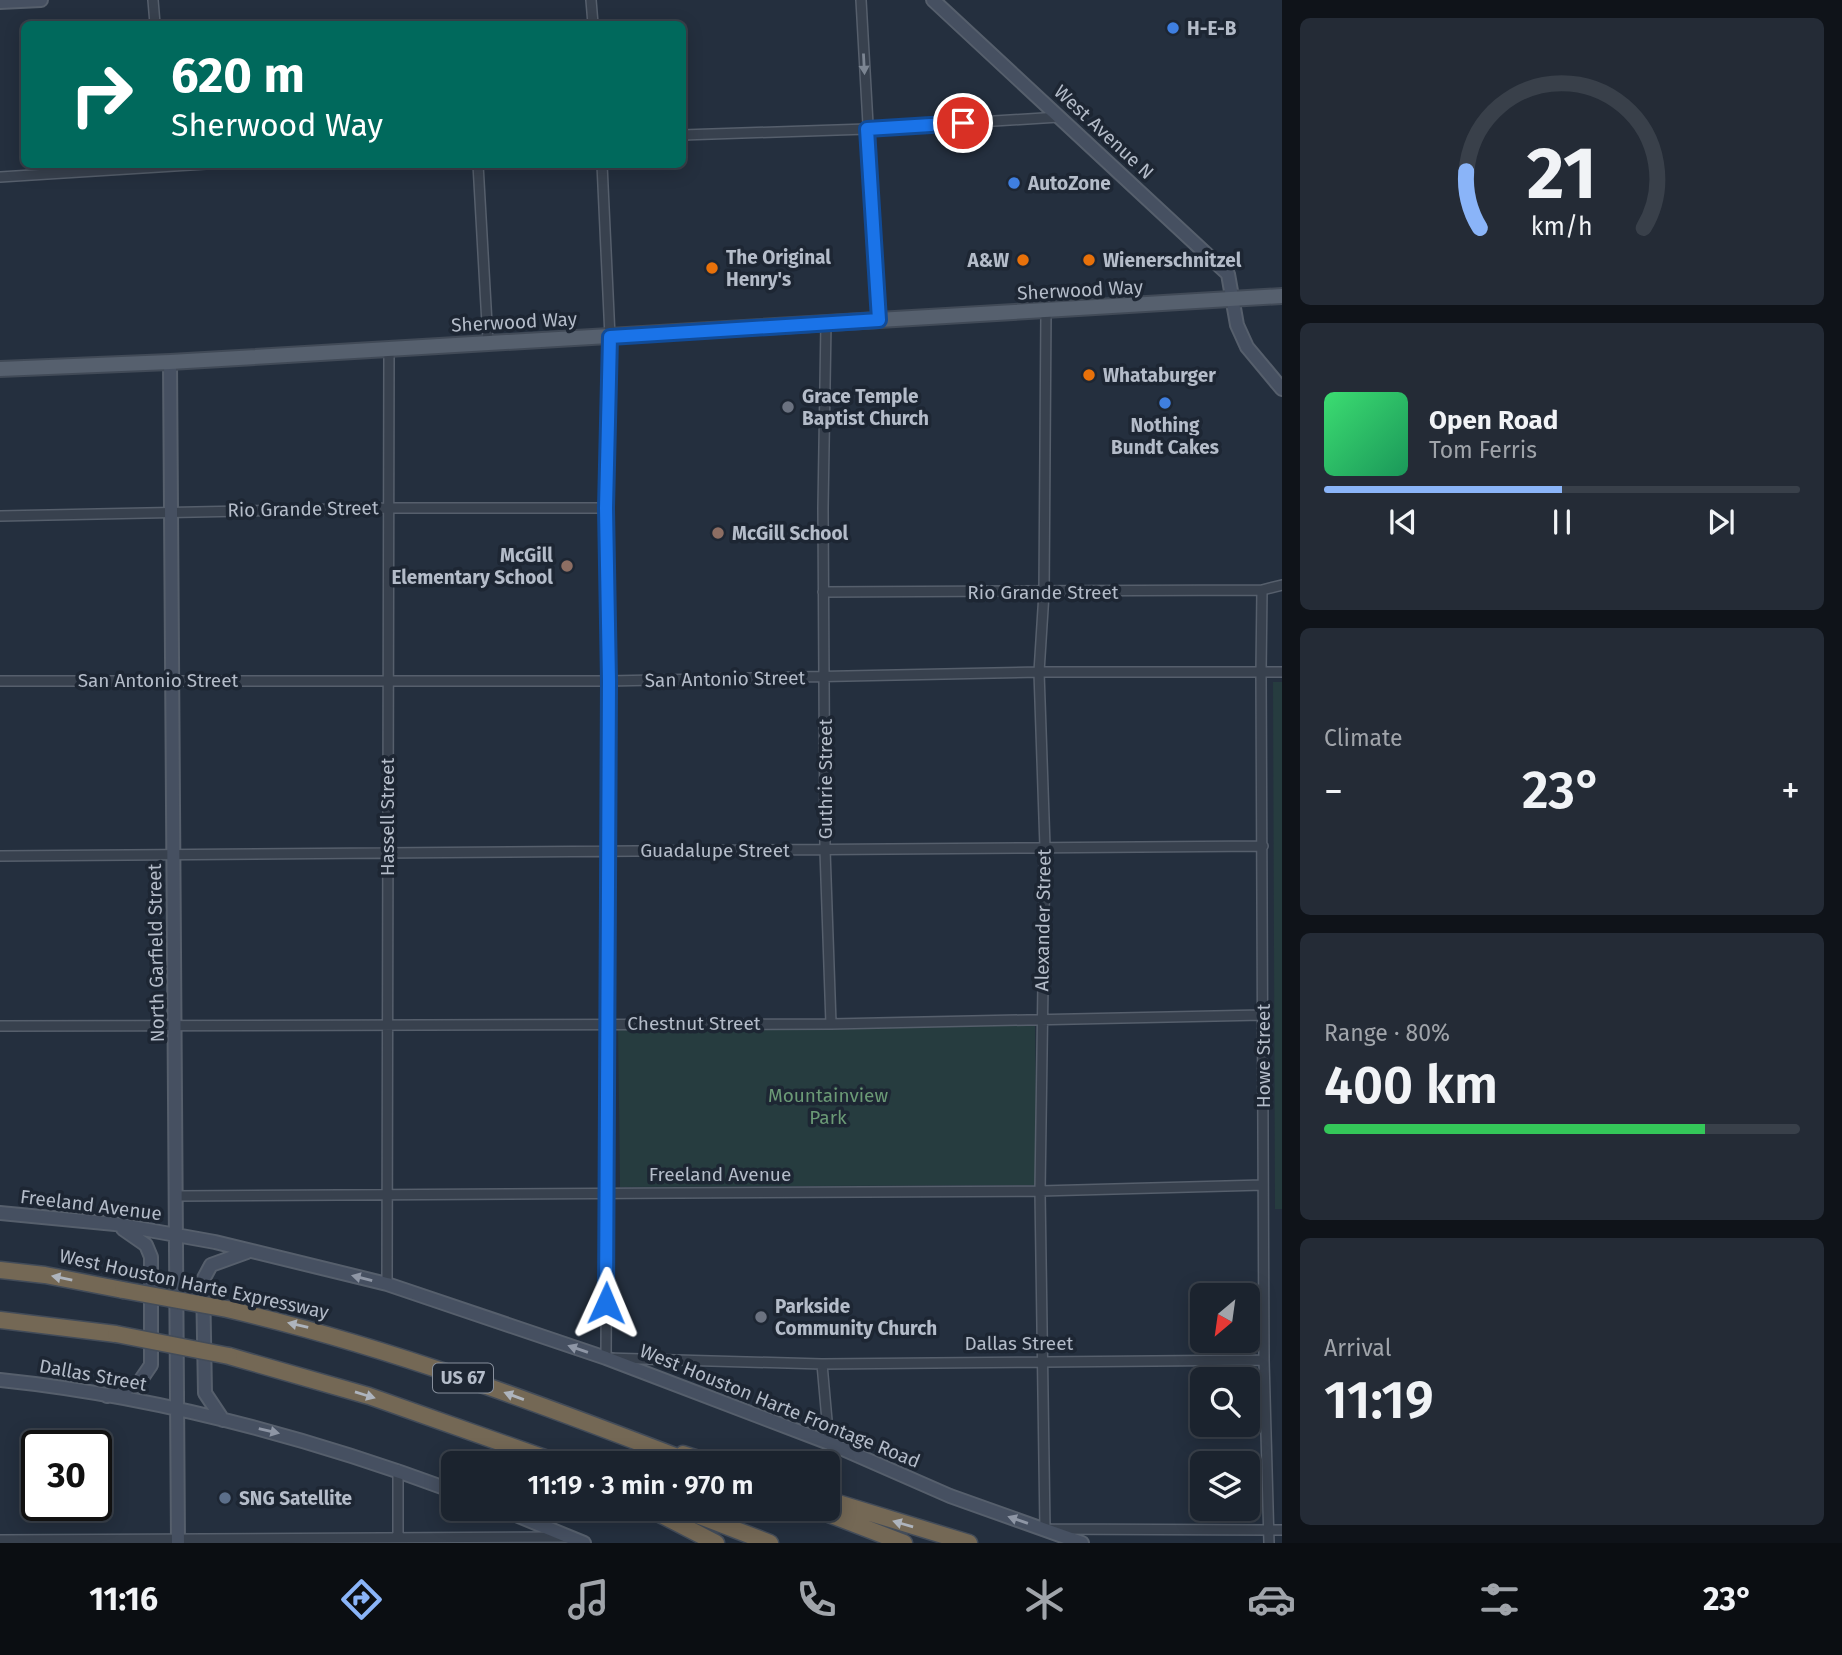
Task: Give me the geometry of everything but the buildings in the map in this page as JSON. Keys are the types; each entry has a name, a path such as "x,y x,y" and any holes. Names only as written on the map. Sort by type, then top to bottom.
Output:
{"highway":[{"name":"West Houston Harte Expressway","path":"0,1270 45,1275 227,1308 336,1335 661,1451"},
{"name":"US 67","path":"0,1320 116,1334 229,1356 369,1396 525,1451"},
{"path":"601,1428 673,1451"},
{"path":"840,1504 969,1543"},
{"path":"840,1518 904,1543"},
{"path":"673,1521 716,1543"},
{"path":"713,1521 770,1543"}],"main road":[{"path":"0,2 41,0"},
{"name":"West Avenue N","path":"933,0 1228,274 1237,325 1247,347 1282,389"},
{"name":"Sherwood Way","path":"0,369 610,337 1282,296"},
{"name":"North Garfield Street","path":"170,362 178,1542"},
{"name":"Freeland Avenue","path":"0,1213 115,1224 177,1236"},
{"path":"107,1396 138,1384 151,1365 151,1257 146,1245 115,1224"},
{"name":"West Houston Harte Frontage Road","path":"177,1236 387,1284 606,1358 829,1443 950,1496 1082,1543"},
{"path":"223,1420 205,1393 203,1280 211,1265 250,1251"},
{"name":"Dallas Street","path":"0,1380 179,1410"},
{"path":"179,1410 303,1439 441,1486"},
{"path":"529,1521 584,1543"}],"street":[{"path":"153,0 155,21"},
{"path":"591,0 593,21"},
{"path":"862,0 879,320"},
{"path":"686,135 867,129 1059,117"},
{"path":"0,177 135,168"},
{"path":"478,168 488,342"},
{"path":"602,168 610,337 606,508 609,681 606,1358"},
{"name":"Alexander Street","path":"1045,311 1044,593 1039,672 1045,847 1040,1191 1045,1529"},
{"name":"Guthrie Street","path":"827,323 823,592 826,677 825,850 831,1024"},
{"name":"Hassell Street","path":"387,1284 389,349"},
{"name":"Rio Grande Street","path":"0,516 388,508 606,508"},
{"path":"1262,590 1282,585"},
{"name":"Rio Grande Street","path":"823,592 1262,590"},
{"name":"Howe Street","path":"1262,590 1264,1360 1269,1543"},
{"name":"San Antonio Street","path":"0,681 609,681 1039,672 1282,672"},
{"name":"Guadalupe Street","path":"0,856 1263,846"},
{"name":"Chestnut Street","path":"0,1027 831,1024 1262,1014"},
{"name":"Freeland Avenue","path":"177,1196 1040,1191 1263,1185"},
{"name":"Dallas Street","path":"606,1358 822,1364 1264,1360"},
{"path":"822,1364 829,1443"},
{"path":"398,1470 398,1542"},
{"path":"1045,1529 1282,1530"},
{"path":"0,1540 398,1542 567,1537"}],"green space":[{"path":"1273,682 1282,682 1282,1209 1275,1209"},
{"name":"Mountainview Park","path":"1035,1024 1037,1185 620,1187 618,1027"}],"place":[{"name":"H-E-B","path":"1173,28"},
{"name":"AutoZone","path":"1014,183"},
{"name":"A&W","path":"1023,260"},
{"name":"Wienerschnitzel","path":"1089,260"},
{"name":"The Original Henry's","path":"712,268"},
{"name":"Whataburger","path":"1089,375"},
{"name":"Nothing Bundt Cakes","path":"1165,403"},
{"name":"Grace Temple Baptist Church","path":"788,407"},
{"name":"McGill School","path":"718,533"},
{"name":"McGill Elementary School","path":"567,566"},
{"name":"Parkside Community Church","path":"761,1317"},
{"name":"SNG Satellite","path":"225,1498"}],"route":[{"path":"606,1303 609,681 606,508 610,337 879,320 867,129 963,123"}]}
